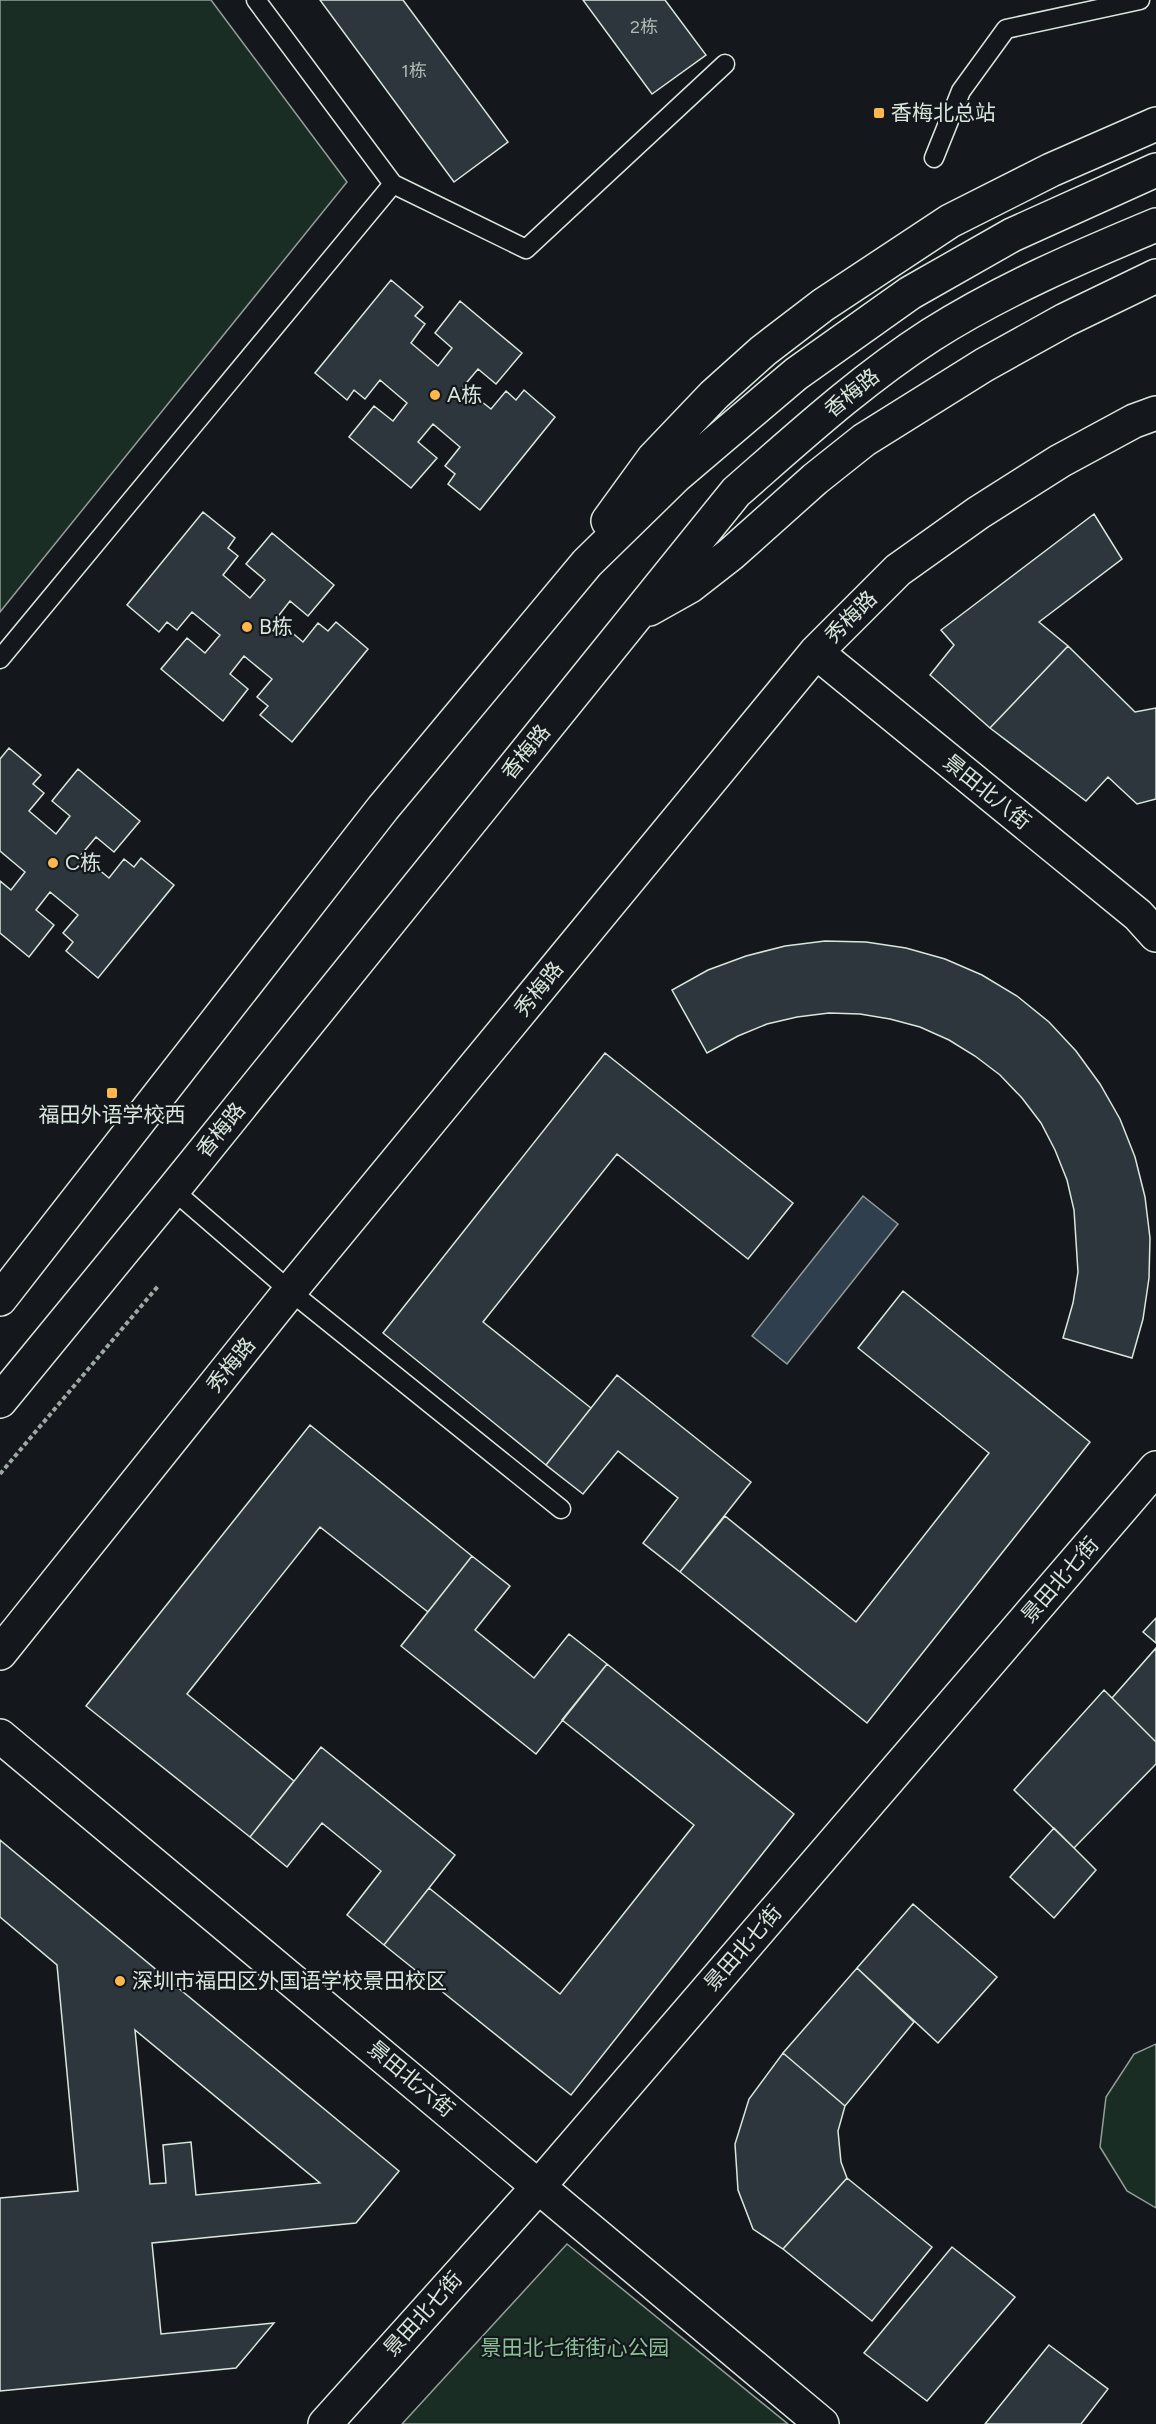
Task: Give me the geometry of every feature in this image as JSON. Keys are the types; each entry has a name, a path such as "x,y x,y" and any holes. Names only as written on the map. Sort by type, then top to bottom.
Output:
{"main road":[{"path":"587,562 611,515 653,459 714,395 763,351 823,304 950,221 1050,170 1156,124"},
{"path":"0,1299 383,808 587,562 676,476 796,374 859,328 910,293 1012,235 1156,170"},
{"name":"香梅路","path":"0,1401 736,492 885,367 932,335 1020,285 1066,262 1156,225"},
{"path":"634,617 690,586 715,567 815,479 864,440 984,365 1065,320 1156,276"},
{"name":"秀梅路","path":"0,1653 290,1291 816,652 898,570 978,513 1060,461 1134,421 1156,413"},
{"name":"景田北八街","path":"816,652 1138,915 1156,935"},
{"name":"景田北七街","path":"325,2424 539,2186 1156,1468"},
{"name":"景田北六街","path":"0,1736 822,2424"}],"lane":[{"path":"256,0 393,184 526,249 725,64"},
{"path":"934,158 962,91 1006,29 1140,0"},
{"path":"0,659 393,184"},
{"path":"173,1190 290,1291 561,1509"}],"path":[{"path":"0,1474 159,1285"}],"green space":[{"path":"0,0 211,0 347,182 0,612"},
{"path":"1156,2044 1156,2208 1127,2191 1100,2147 1106,2097 1134,2054"},
{"name":"景田北七街街心公园","path":"567,2244 788,2424 402,2424"}],"water":[{"path":"863,1196 898,1224 787,1364 752,1336"}],"building":[{"path":"320,0 403,0 508,142 454,182"},
{"path":"583,0 665,0 706,55 652,94"},
{"name":"A栋","path":"391,280 423,307 415,316 425,324 411,343 438,366 452,348 435,333 460,301 522,353 496,384 478,369 463,387 491,409 506,391 516,400 524,390 555,417 480,510 448,484 455,474 445,466 460,447 433,424 418,442 437,458 411,488 349,437 374,406 393,421 407,403 380,380 365,399 354,390 347,400 315,373"},
{"name":"B栋","path":"203,512 235,538 228,548 238,556 223,575 250,598 265,580 246,564 272,533 334,585 308,616 290,601 276,619 303,642 318,623 328,631 336,622 368,649 292,742 260,715 268,706 257,697 272,679 244,656 230,674 248,689 223,721 161,669 187,638 205,653 220,635 192,612 177,630 167,622 159,632 127,605"},
{"path":"1094,514 1122,559 1039,622 1068,646 990,728 930,675 954,645 941,630"},
{"path":"1068,646 1135,712 1156,708 1156,799 1137,804 1108,777 1086,801 990,728"},
{"name":"C栋","path":"9,748 41,775 33,784 44,793 29,811 56,834 70,816 52,801 78,769 140,821 114,852 96,837 81,855 109,878 124,859 134,867 141,858 174,885 98,978 66,951 73,942 63,933 78,915 50,892 36,910 54,925 29,957 0,933 0,881 11,890 25,872 0,851 0,759"},
{"path":"825,941 866,942 906,948 945,959 982,975 1017,996 1049,1022 1076,1051 1100,1084 1120,1119 1135,1157 1145,1197 1150,1238 1149,1278 1143,1319 1132,1358 1063,1338 1073,1303 1078,1272 1074,1210 1067,1180 1041,1123 1000,1075 975,1056 949,1040 920,1027 860,1014 829,1013 767,1024 738,1036 707,1053 672,990 708,970 746,956 785,946"},
{"path":"605,1053 793,1203 748,1259 617,1154 483,1322 591,1408 546,1465 383,1333"},
{"path":"903,1291 1090,1442 867,1723 680,1572 725,1516 856,1622 989,1453 858,1348"},
{"path":"617,1375 751,1482 680,1572 643,1543 678,1498 618,1451 583,1494 546,1465"},
{"path":"310,1425 472,1556 428,1612 320,1527 187,1694 294,1781 250,1837 86,1706"},
{"path":"472,1556 510,1586 475,1630 534,1678 569,1634 607,1664 536,1754 401,1646"},
{"path":"1156,1618 1156,1643 1143,1632"},
{"path":"1156,1648 1156,1742 1112,1698"},
{"path":"607,1664 794,1814 571,2095 384,1945 429,1888 560,1994 694,1825 562,1720"},
{"path":"1104,1690 1156,1742 1156,1764 1074,1848 1014,1790"},
{"path":"321,1747 455,1855 384,1945 347,1915 381,1871 322,1823 287,1867 250,1837"},
{"path":"1054,1828 1096,1870 1054,1918 1010,1877"},
{"path":"0,1840 399,2171 356,2223 152,2243 161,2334 274,2323 236,2368 0,2391 0,2198 78,2191 57,1965 0,1917","holes":["135,2030 320,2183 196,2195 191,2142 163,2145 166,2183 150,2184"]},
{"path":"913,1904 997,1977 938,2043 857,1968"},
{"path":"857,1968 914,2022 845,2106 783,2053"},
{"path":"783,2053 845,2106 838,2131 841,2162 847,2178 783,2249 753,2229 738,2190 735,2144 749,2099"},
{"path":"847,2178 932,2247 872,2321 783,2249"},
{"path":"952,2247 1015,2297 927,2401 864,2353"},
{"path":"1049,2345 1108,2389 1081,2424 985,2424"}],"place":[{"name":"香梅北总站","path":"879,113"},
{"name":"A栋","path":"435,395"},
{"name":"B栋","path":"247,627"},
{"name":"C栋","path":"53,863"},
{"name":"福田外语学校西","path":"112,1093"},
{"name":"深圳市福田区外国语学校景田校区","path":"120,1981"}]}
